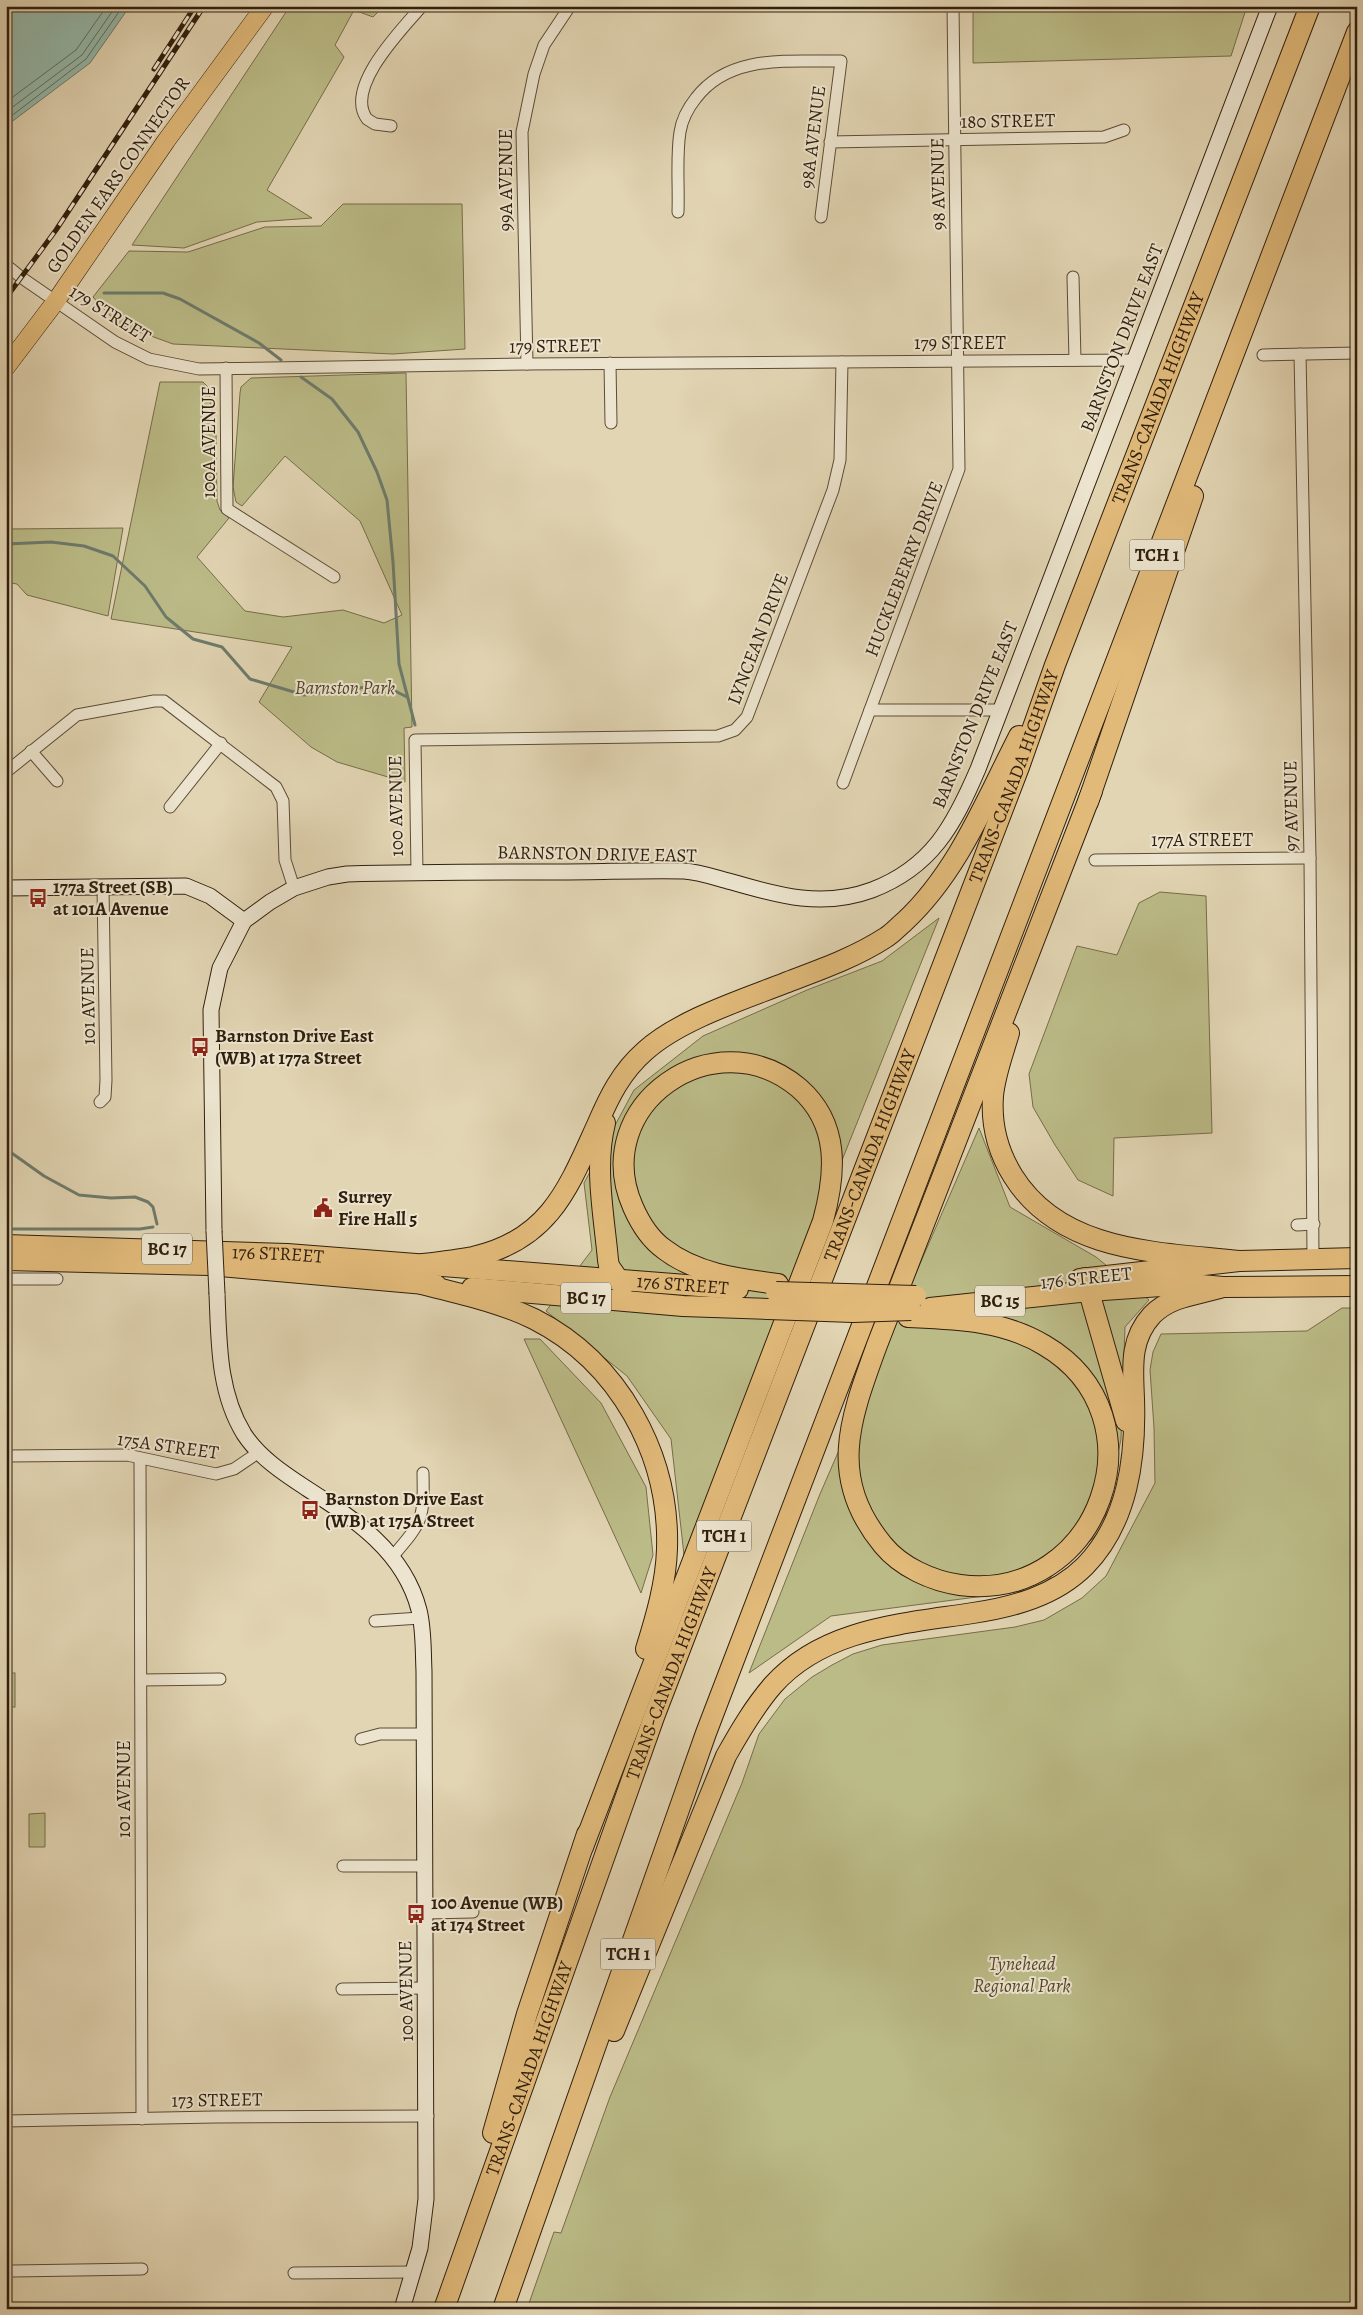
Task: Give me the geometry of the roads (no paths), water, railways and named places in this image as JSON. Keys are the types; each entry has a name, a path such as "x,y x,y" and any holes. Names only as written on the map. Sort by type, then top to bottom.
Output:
{"highway":[{"name":"TRANS-CANADA HIGHWAY","path":"443,2309 654,1718 1015,777 1055,665 1310,6"},
{"name":"TCH 1","path":"503,2309 706,1733 1357,32"},
{"path":"1239,1261 1126,1246 1087,1236 1052,1219 1035,1205 1007,1166 998,1145 993,1120 993,1096 997,1074 1013,1018 1172,563 1263,280"},
{"path":"423,1264 473,1257 495,1251 538,1226 558,1204 577,1170 614,1087 640,1055 661,1038 699,1018 841,962 887,938 909,918 930,895 950,868 1055,665"},
{"path":"911,1308 980,1322 1026,1336 1051,1349 1073,1367 1098,1402 1106,1429 1110,1456 1106,1482 1098,1509 1086,1530 1066,1553 1042,1569 1022,1579 996,1585 975,1587 950,1584 930,1578 899,1560 878,1538 861,1512 851,1482 848,1464 848,1444 862,1385 976,1085 1092,791"},
{"path":"583,1847 823,1221 831,1190 832,1158 826,1129 815,1106 797,1087 775,1072 747,1063 719,1062 691,1069 666,1083 648,1100 632,1125 624,1154 626,1188 630,1202 652,1239 678,1258 768,1298"},
{"path":"614,1087 603,1130 601,1177 609,1266 616,1278 628,1289 683,1296 768,1298"},
{"name":"176 STREET","path":"6,1245 233,1251 616,1278 768,1298 853,1312 911,1308 1239,1261 1357,1258"},
{"name":"176 STREET","path":"6,1260 209,1265 607,1300 768,1298 823,1293 911,1308"},
{"path":"422,1284 517,1311 549,1328 574,1345 616,1387 632,1412 649,1445 660,1481 667,1521 667,1550 660,1597 653,1627 583,1847 527,2014 443,2309"},
{"path":"1087,1284 1125,1415 1132,1455"},
{"name":"176 STREET","path":"1087,1284 1190,1284 1223,1287 1357,1286"},
{"path":"549,2174 612,2035 726,1756 746,1722 769,1690 806,1658 826,1645 879,1627 1004,1608 1033,1599 1055,1588 1085,1566 1112,1530 1122,1508 1128,1484 1132,1455 1134,1400 1132,1360 1138,1337 1153,1315 1172,1301 1185,1295 1223,1287"}],"main road":[{"name":"GOLDEN EARS CONNECTOR","path":"6,367 56,301 166,141 265,6"}],"street":[{"path":"391,126 375,124 367,119 361,104 362,89 366,78 402,28 422,6"},
{"name":"99A AVENUE","path":"528,364 522,132 534,74 544,46 570,6"},
{"name":"98 AVENUE","path":"953,6 957,361"},
{"name":"BARNSTON DRIVE EAST","path":"408,1582 393,1556 379,1541 345,1513 265,1459 244,1434 233,1413 224,1385 219,1354 214,1231 212,1010 220,968 244,921 294,888 328,877 348,874 686,871 809,900 849,896 872,890 892,881 918,864 945,835 967,796 1270,6"},
{"name":"98A AVENUE","path":"678,212 680,131 686,112 703,89 725,73 749,65 841,61 820,218"},
{"name":"180 STREET","path":"830,142 1104,138 1124,130"},
{"name":"179 STREET","path":"6,265 115,342 149,359 199,369 528,364 1135,360"},
{"path":"1073,276 1075,360"},
{"path":"1263,354 1357,353"},
{"name":"97 AVENUE","path":"1300,354 1310,858 1313,1258"},
{"name":"HUCKLEBERRY DRIVE","path":"842,783 958,476 957,361"},
{"name":"LYNCEAN DRIVE","path":"416,740 718,736 735,730 747,717 834,490 840,460 842,362"},
{"path":"610,364 611,423"},
{"name":"100A AVENUE","path":"226,368 227,509 334,577"},
{"path":"6,772 77,715 154,700 168,704 276,786 283,801 285,860 294,888"},
{"path":"870,710 1001,710"},
{"name":"100 AVENUE","path":"416,740 417,873"},
{"path":"170,807 221,743"},
{"path":"31,751 57,781"},
{"name":"177A STREET","path":"1094,860 1310,858"},
{"path":"6,888 186,886 210,896 244,921"},
{"name":"101 AVENUE","path":"100,1102 105,1097 106,1080 103,887"},
{"path":"1297,1224 1314,1224"},
{"path":"6,1279 57,1279"},
{"name":"175A STREET","path":"6,1456 127,1455 216,1474 234,1469 259,1452"},
{"name":"101 AVENUE","path":"140,1458 142,2119"},
{"path":"393,1556 420,1521 424,1508 423,1473"},
{"name":"100 AVENUE","path":"402,2309 414,2272 423,2233 426,2209 428,2116 424,1671 419,1610 408,1582"},
{"path":"375,1621 420,1618"},
{"path":"141,1680 220,1679"},
{"path":"361,1739 380,1734 425,1734"},
{"path":"343,1866 426,1866"},
{"path":"426,1913 473,1912"},
{"path":"342,1989 426,1988"},
{"name":"173 STREET","path":"6,2121 428,2116"},
{"path":"13,2271 142,2268"},
{"path":"294,2273 414,2272"}],"water":[{"path":"6,6 130,6 90,63 6,126"}],"waterway":[{"path":"104,293 163,293 180,299 259,343 281,360"},
{"path":"301,377 332,399 358,432 377,472 387,500 399,664 415,725"},
{"path":"6,544 51,542 84,546 113,556 145,586 166,617 193,639 222,647 250,679 304,695 383,685 407,697"},
{"path":"6,1149 44,1176 79,1195 111,1198 135,1197 148,1202 153,1207 157,1224"},
{"path":"6,1229 140,1229 153,1227"}],"railway":[{"path":"154,69 195,6"},
{"path":"6,298 56,230 204,6"}],"place":[{"name":"177a Street (SB) at 101A Avenue","path":"38,898"},
{"name":"Barnston Drive East (WB) at 177a Street","path":"200,1047"},
{"name":"Surrey Fire Hall 5","path":"323,1208"},
{"name":"Barnston Drive East (WB) at 175A Street","path":"310,1510"},
{"name":"100 Avenue (WB) at 174 Street","path":"416,1914"}],"park label":[{"name":"Barnston Park","path":"345,688"},
{"name":"Tynehead Regional Park","path":"1022,1975"}]}
